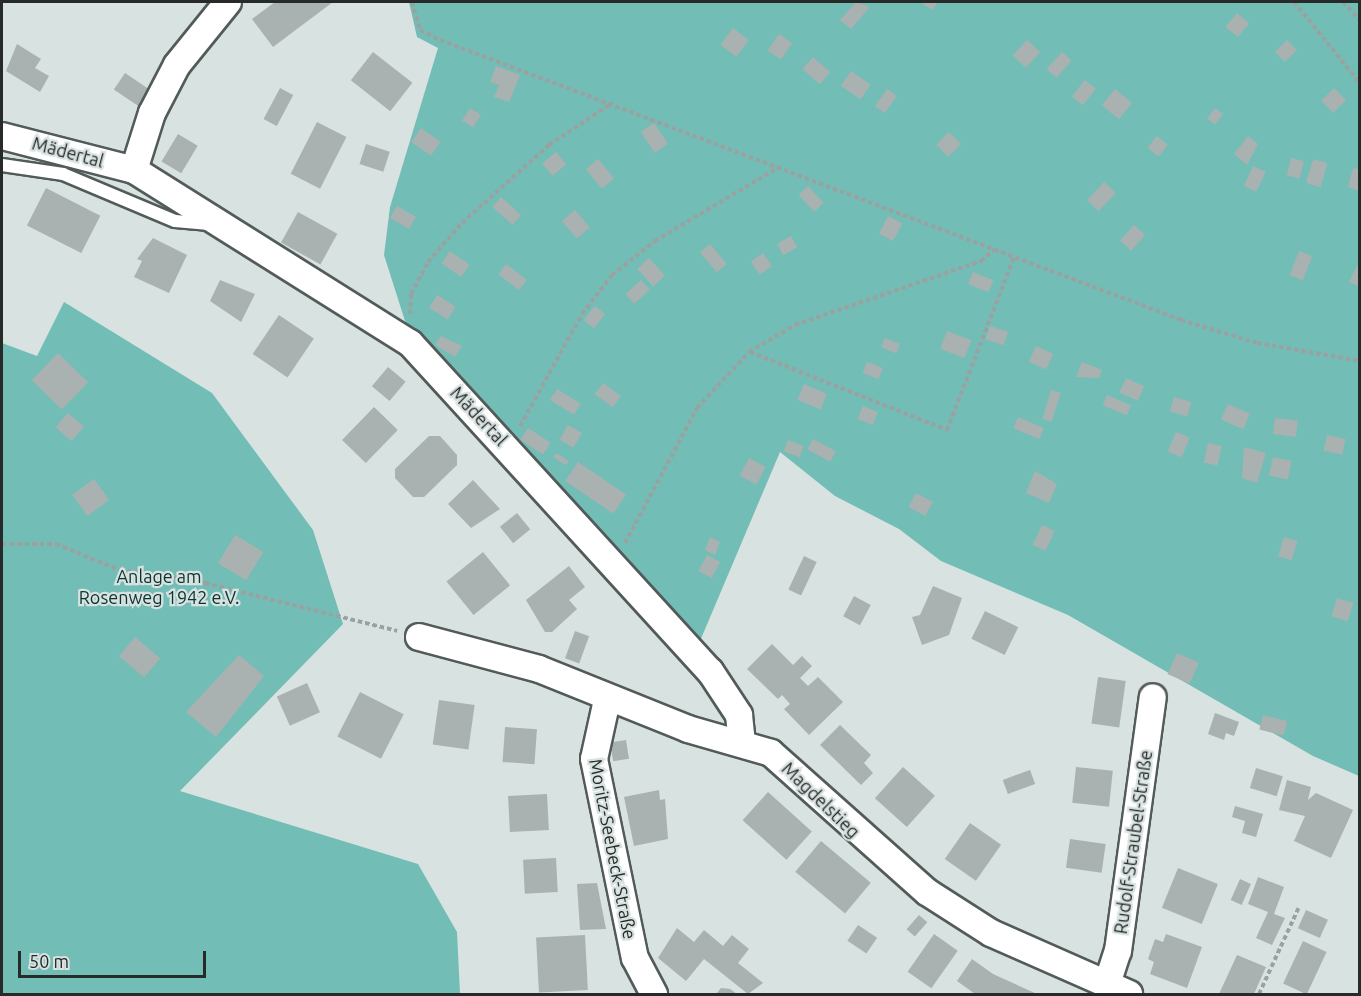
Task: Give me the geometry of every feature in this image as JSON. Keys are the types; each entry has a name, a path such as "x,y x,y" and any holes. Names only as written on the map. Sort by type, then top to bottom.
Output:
{"street":[{"path":"134,171 152,113 177,65 228,2"},
{"name":"Mädertal","path":"2,136 134,171 410,343 614,563 732,699 742,742"},
{"name":"Magdelstieg","path":"418,637 539,669 607,700 742,742 792,770 863,841 927,892 991,933 1118,989"},
{"name":"Rudolf-Straubel-Straße","path":"1118,989 1118,951 1153,697"},
{"name":"Moritz-Seebeck-Straße","path":"607,700 594,759 635,958 654,994"}],"lane":[{"path":"2,165 63,174 175,221 219,225"}],"path":[{"path":"412,2 420,30 440,40 613,103 1203,327 1359,361"},
{"path":"1294,2 1359,83"},
{"path":"1343,2 1359,20"},
{"path":"410,343 411,294 428,262 497,186 613,103"},
{"path":"508,448 582,314 612,275 655,241 780,167"},
{"path":"614,563 697,408 749,352 795,325 981,261 994,249"},
{"path":"749,352 947,430 1014,257"},
{"path":"2,544 56,544 119,570 205,583 418,637"},
{"path":"1259,994 1299,908"}],"green space":[{"path":"409,2 1359,2 1359,776 1313,756 1068,615 941,561 899,529 835,496 780,452 700,641 405,321 384,255 390,207 438,48 417,37"},
{"name":"Anlage am Rosenweg 1942 e.V.","path":"64,302 212,393 313,530 343,624 180,791 418,864 457,932 460,994 2,994 2,343 37,356"}],"building":[{"path":"275,2 333,2 273,47 252,19"},
{"path":"856,2 870,7 851,29 840,20"},
{"path":"920,2 938,2 932,10"},
{"path":"1237,13 1249,23 1238,37 1225,27"},
{"path":"733,28 749,40 736,57 720,45"},
{"path":"779,34 792,43 781,60 768,50"},
{"path":"1027,40 1040,52 1026,68 1013,55"},
{"path":"1287,40 1297,50 1285,62 1275,52"},
{"path":"17,44 41,59 35,68 49,76 40,92 6,71"},
{"path":"373,52 412,83 390,111 351,80"},
{"path":"1062,52 1072,61 1056,78 1047,69"},
{"path":"813,57 830,72 820,84 803,69"},
{"path":"496,66 520,75 509,102 494,97 499,85 490,82"},
{"path":"851,71 871,85 860,100 841,86"},
{"path":"125,73 149,89 138,106 114,90"},
{"path":"1085,80 1096,89 1083,105 1072,96"},
{"path":"280,88 293,95 277,126 264,119"},
{"path":"1334,88 1346,100 1333,113 1321,101"},
{"path":"887,89 897,96 885,113 875,106"},
{"path":"1115,89 1132,103 1119,119 1102,105"},
{"path":"470,108 481,115 473,128 462,121"},
{"path":"1215,108 1223,114 1215,124 1207,118"},
{"path":"317,122 346,137 320,189 291,174"},
{"path":"654,123 668,144 655,153 641,132"},
{"path":"421,128 441,142 431,156 411,142"},
{"path":"949,132 961,144 948,157 936,145"},
{"path":"178,134 198,146 181,173 162,161"},
{"path":"1157,136 1168,145 1158,156 1148,148"},
{"path":"1248,136 1258,144 1247,165 1234,154"},
{"path":"366,144 390,152 383,172 360,164"},
{"path":"556,152 566,164 552,176 542,164"},
{"path":"1291,158 1304,161 1300,178 1287,176"},
{"path":"598,159 614,178 602,188 586,169"},
{"path":"1313,159 1327,163 1321,187 1306,183"},
{"path":"1253,166 1266,172 1256,192 1244,186"},
{"path":"1353,168 1360,169 1360,191 1348,187"},
{"path":"1104,182 1116,193 1099,211 1087,200"},
{"path":"808,186 824,203 814,212 798,195"},
{"path":"46,188 100,216 81,253 27,225"},
{"path":"501,197 521,215 512,225 492,207"},
{"path":"397,206 416,217 409,229 390,218"},
{"path":"575,210 590,228 577,239 562,221"},
{"path":"298,212 337,234 320,264 281,243"},
{"path":"888,216 902,223 893,241 879,234"},
{"path":"1134,225 1145,235 1131,251 1120,241"},
{"path":"791,236 797,247 783,255 777,244"},
{"path":"153,238 187,255 169,293 134,277 142,261 137,259"},
{"path":"710,244 727,264 717,272 700,252"},
{"path":"450,251 470,265 461,277 441,263"},
{"path":"1299,251 1312,256 1303,280 1290,275"},
{"path":"763,253 772,266 760,275 751,262"},
{"path":"649,258 665,276 653,287 637,269"},
{"path":"1360,260 1360,287 1349,282"},
{"path":"506,264 527,280 519,290 498,274"},
{"path":"973,272 993,280 989,292 968,284"},
{"path":"220,280 255,294 241,322 210,301"},
{"path":"641,280 650,290 634,304 625,294"},
{"path":"437,295 456,307 448,319 429,308"},
{"path":"595,306 605,314 594,328 584,320"},
{"path":"279,315 314,338 288,377 253,354"},
{"path":"990,326 1008,332 1004,345 986,339"},
{"path":"947,331 971,340 964,358 940,349"},
{"path":"441,336 462,346 455,357 435,345"},
{"path":"885,338 900,344 896,353 881,347"},
{"path":"1036,346 1053,354 1046,369 1029,361"},
{"path":"58,353 88,382 62,410 32,380"},
{"path":"867,362 883,368 879,379 863,373"},
{"path":"1082,362 1102,370 1099,378 1076,377"},
{"path":"388,367 406,382 390,401 372,386"},
{"path":"1126,378 1144,386 1138,401 1119,393"},
{"path":"603,383 621,396 613,407 595,394"},
{"path":"804,384 827,394 820,409 797,400"},
{"path":"557,389 581,404 574,415 550,400"},
{"path":"1051,390 1061,393 1052,422 1042,419"},
{"path":"1107,395 1131,405 1127,415 1103,405"},
{"path":"1174,397 1191,402 1187,416 1170,411"},
{"path":"1228,404 1250,414 1243,429 1221,420"},
{"path":"863,406 878,412 873,425 858,419"},
{"path":"374,407 398,430 366,463 342,440"},
{"path":"68,413 84,427 71,441 56,427"},
{"path":"1018,417 1044,428 1039,439 1013,428"},
{"path":"1275,418 1298,421 1296,437 1273,434"},
{"path":"568,425 582,433 573,448 560,440"},
{"path":"528,428 551,443 543,454 520,440"},
{"path":"1176,432 1190,438 1182,457 1168,451"},
{"path":"1327,435 1346,439 1342,455 1324,451"},
{"path":"429,436 440,436 457,455 457,465 424,497 413,497 395,478 395,469"},
{"path":"813,439 836,451 830,462 807,450"},
{"path":"788,440 804,446 800,457 784,451"},
{"path":"1208,443 1222,446 1218,465 1204,463"},
{"path":"1244,447 1266,453 1257,483 1242,478"},
{"path":"556,453 569,461 566,465 553,457"},
{"path":"1273,457 1292,461 1288,480 1269,476"},
{"path":"749,458 766,467 756,485 740,476"},
{"path":"578,462 626,494 613,514 565,481"},
{"path":"1035,471 1057,484 1049,503 1026,493"},
{"path":"94,479 109,500 87,516 72,495"},
{"path":"473,480 500,509 471,528 448,504"},
{"path":"916,493 933,502 925,516 908,507"},
{"path":"517,513 530,529 513,543 500,527"},
{"path":"1042,525 1055,531 1045,551 1033,545"},
{"path":"235,535 263,552 246,580 218,563"},
{"path":"710,537 720,542 715,555 705,550"},
{"path":"1284,537 1297,541 1292,560 1278,556"},
{"path":"483,552 510,585 474,615 446,582"},
{"path":"707,555 720,562 712,578 699,571"},
{"path":"804,556 817,562 801,595 788,590"},
{"path":"569,566 585,587 569,600 577,609 552,632 545,632 526,600"},
{"path":"933,586 962,598 949,635 922,645 912,617 920,615"},
{"path":"854,596 871,605 860,625 843,616"},
{"path":"1337,598 1353,603 1348,621 1331,616"},
{"path":"985,611 1018,627 1005,655 971,639"},
{"path":"575,631 589,636 579,663 565,658"},
{"path":"135,637 160,658 144,677 119,656"},
{"path":"772,644 793,665 802,656 812,666 800,678 808,686 818,677 843,702 809,735 784,709 790,704 782,695 778,699 747,669"},
{"path":"1177,653 1199,663 1190,684 1168,674"},
{"path":"239,655 264,676 216,737 186,712"},
{"path":"1098,677 1126,681 1119,727 1091,724"},
{"path":"307,683 320,712 290,726 277,696"},
{"path":"360,692 404,714 381,759 337,737"},
{"path":"439,700 475,705 468,750 433,745"},
{"path":"1215,713 1239,722 1234,736 1226,733 1224,740 1208,734"},
{"path":"1263,715 1287,721 1284,736 1259,730"},
{"path":"840,725 871,755 864,763 873,773 861,785 820,745"},
{"path":"505,727 537,729 534,764 503,762"},
{"path":"626,740 629,759 613,761 610,743"},
{"path":"903,767 935,796 907,827 875,798"},
{"path":"1076,767 1113,771 1109,807 1072,803"},
{"path":"1256,768 1283,776 1277,796 1250,788"},
{"path":"1030,770 1035,784 1008,794 1003,780"},
{"path":"1287,780 1311,787 1308,800 1316,793 1353,810 1331,858 1294,841 1305,816 1279,810"},
{"path":"659,790 660,800 665,799 668,839 634,846 624,797"},
{"path":"768,792 812,831 786,860 743,820"},
{"path":"547,794 549,830 510,832 508,796"},
{"path":"1235,806 1263,814 1256,837 1242,833 1245,821 1232,817"},
{"path":"970,823 1001,845 976,881 945,859"},
{"path":"1070,839 1106,844 1102,873 1066,868"},
{"path":"821,841 871,883 845,913 795,872"},
{"path":"556,858 558,892 525,894 523,860"},
{"path":"1178,868 1218,884 1202,924 1162,908"},
{"path":"1258,877 1284,887 1274,914 1285,918 1272,945 1256,938 1268,912 1248,904"},
{"path":"1240,879 1251,884 1242,905 1231,900"},
{"path":"597,883 606,929 580,930 577,884"},
{"path":"1306,910 1328,920 1320,938 1298,928"},
{"path":"919,915 927,922 915,937 907,929"},
{"path":"858,925 877,938 866,954 847,941"},
{"path":"677,928 694,942 704,930 723,946 732,935 749,949 738,963 763,983 748,994 704,959 686,981 658,958"},
{"path":"934,934 958,951 931,988 908,972"},
{"path":"1166,934 1202,947 1187,988 1150,974 1154,962 1148,959 1155,939 1163,942"},
{"path":"585,935 588,990 539,992 536,938"},
{"path":"1303,941 1327,952 1307,994 1283,984"},
{"path":"1237,955 1266,967 1254,994 1219,994"},
{"path":"972,959 993,974 1037,994 975,994 957,981"},
{"path":"721,988 730,989 737,994 716,994"}]}
